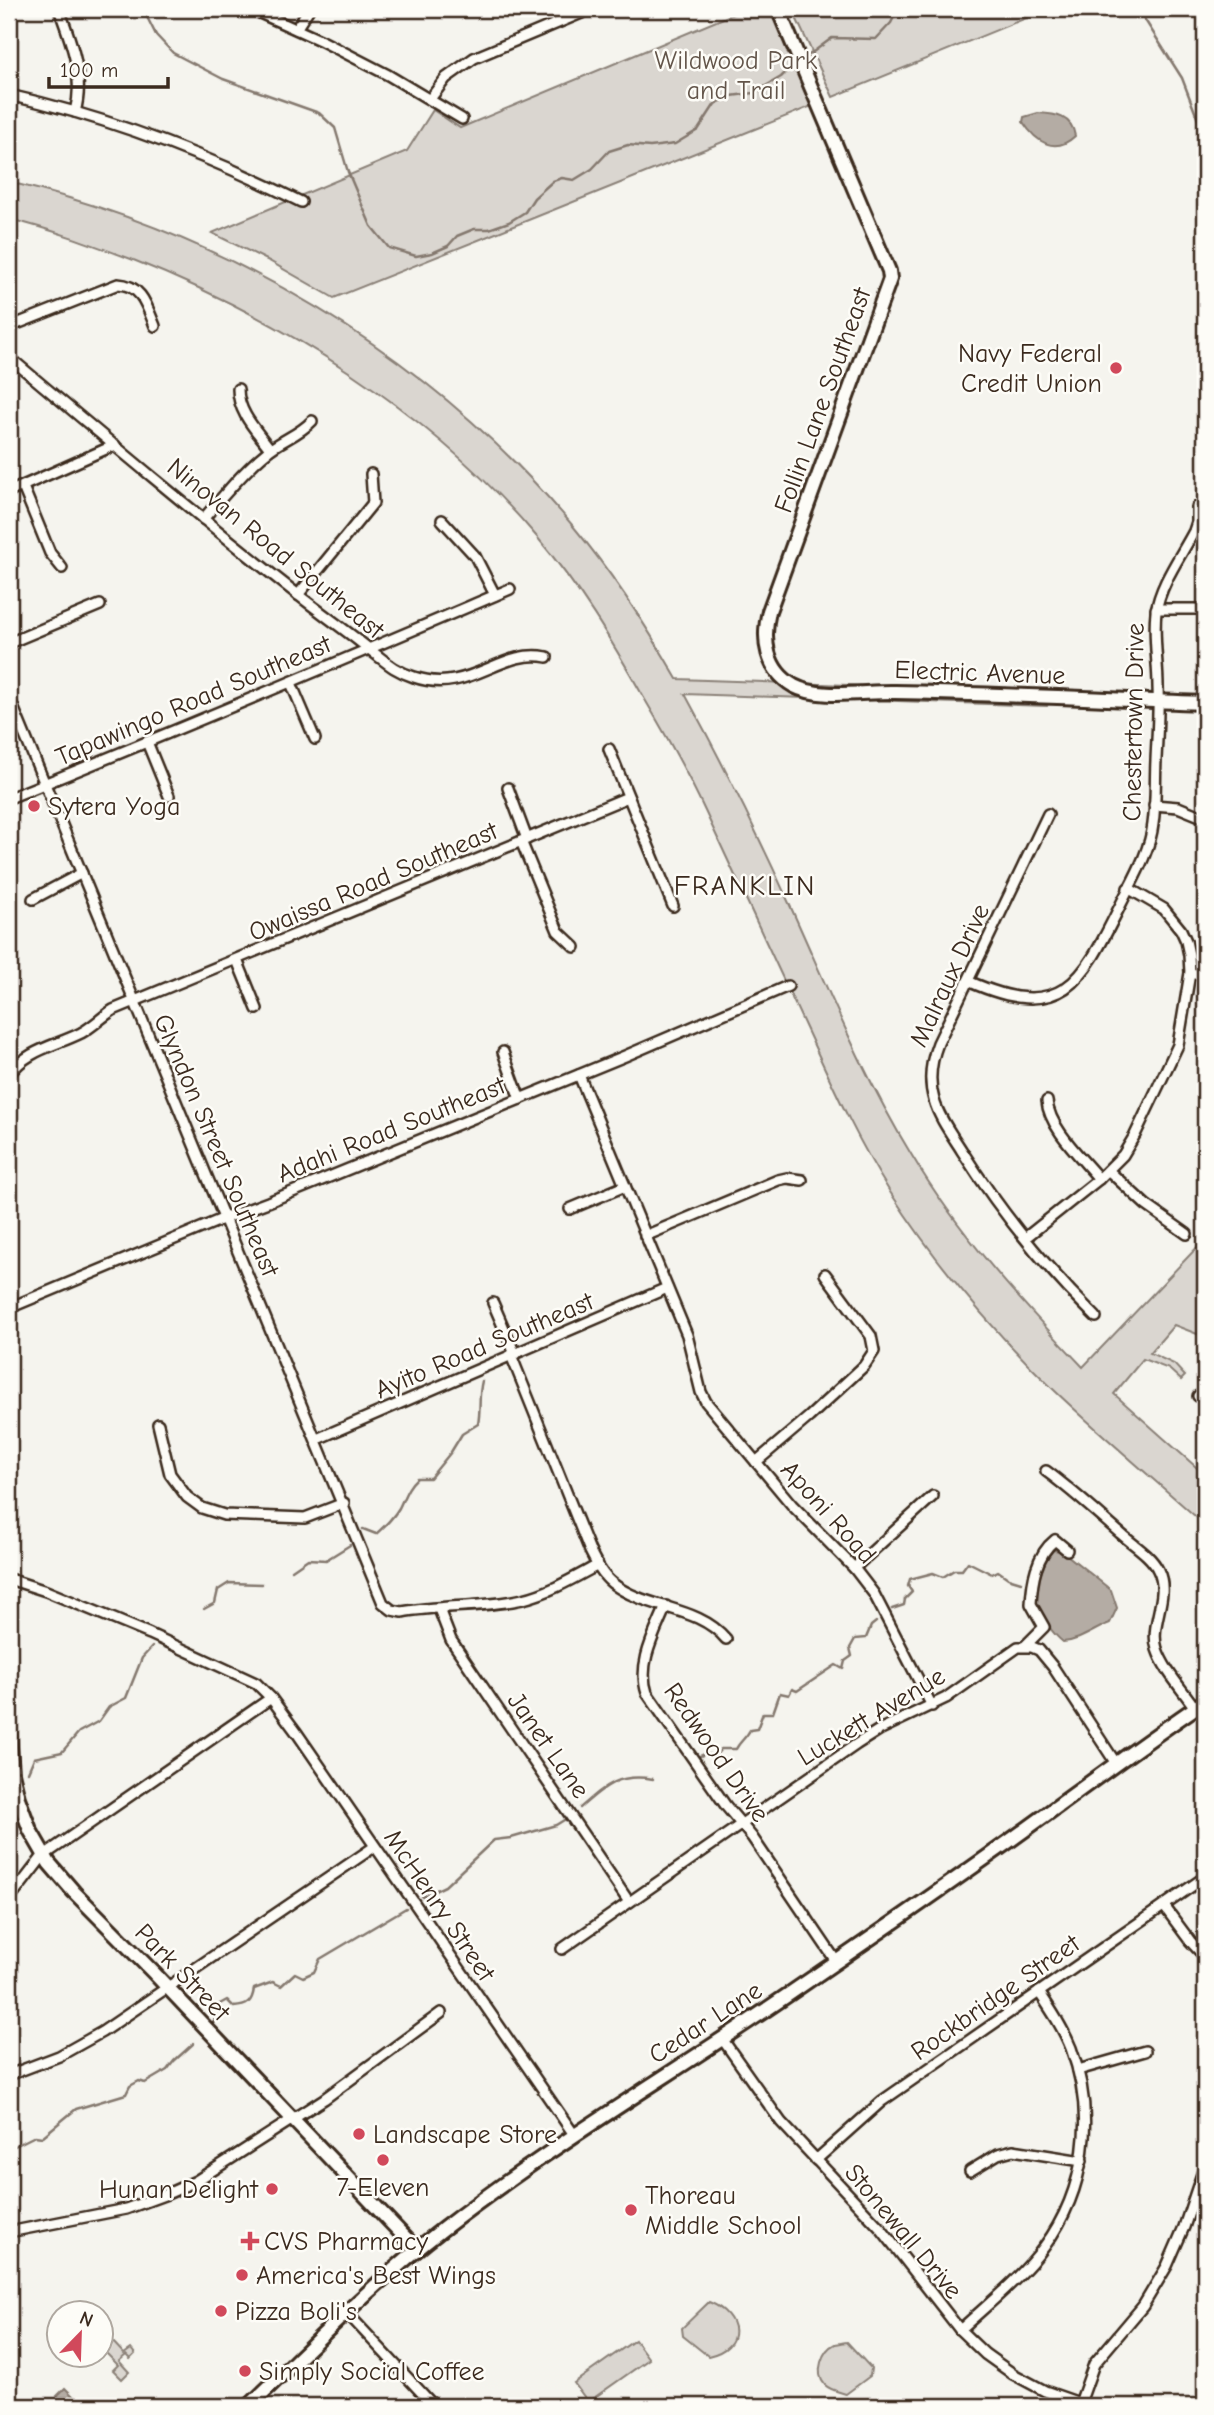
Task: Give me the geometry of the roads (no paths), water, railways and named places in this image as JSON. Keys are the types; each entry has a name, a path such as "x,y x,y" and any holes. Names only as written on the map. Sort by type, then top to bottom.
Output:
{"main road":[{"name":"Follin Lane Southeast","path":"768,656 765,637 769,611 890,279 889,271 778,9"},
{"name":"Electric Avenue","path":"768,656 784,679 810,692 894,692 1205,703"},
{"name":"Cedar Lane","path":"249,2406 417,2250 453,2221 660,2078 723,2040 1200,1704"},
{"name":"Park Street","path":"9,1734 12,1773 18,1798 30,1830 44,1856 74,1892 417,2250"}],"street":[{"path":"58,9 69,35 77,71 79,93 75,112"},
{"path":"251,9 323,41 462,118"},
{"path":"296,29 309,9"},
{"path":"430,99 446,78 474,58 592,9"},
{"path":"9,96 75,112 179,147 301,202"},
{"path":"9,327 111,286 134,283 155,326"},
{"name":"Ninovan Road Southeast","path":"9,357 203,519 389,667 416,678 443,682 466,678 524,655 547,657"},
{"path":"237,390 243,412 270,449"},
{"path":"203,519 270,449 301,431 312,421"},
{"path":"9,492 115,445"},
{"path":"298,595 373,503 371,474"},
{"path":"23,487 50,553 62,568"},
{"name":"Chestertown Drive","path":"968,981 994,993 1025,999 1050,995 1064,989 1086,970 1128,888 1151,836 1158,701 1156,609 1164,587 1194,531 1197,507"},
{"path":"442,520 475,556 495,595"},
{"name":"Tapawingo Road Southeast","path":"9,798 291,683 510,589"},
{"path":"9,643 100,605"},
{"path":"1156,609 1205,609"},
{"path":"291,683 315,739"},
{"name":"Glyndon Street Southeast","path":"9,697 344,1503 380,1597 388,1608 402,1612 439,1609"},
{"path":"147,742 169,796"},
{"path":"610,749 673,906"},
{"path":"508,788 558,932 575,947"},
{"name":"Owaissa Road Southeast","path":"9,1075 34,1052 80,1033 113,1010 628,797"},
{"path":"1154,805 1189,810 1205,817"},
{"name":"Malraux Drive","path":"1048,814 935,1051 930,1073 933,1098 942,1119 970,1164 1024,1238 1096,1317"},
{"path":"33,899 82,873"},
{"path":"1024,1238 1099,1180 1126,1151 1172,1061 1183,1024 1190,973 1186,941 1173,919 1153,901 1128,888"},
{"path":"237,960 257,1009"},
{"path":"1190,973 1205,976"},
{"name":"Adahi Road Southeast","path":"9,1308 579,1075 788,986"},
{"path":"503,1052 520,1099"},
{"name":"Aponi Road","path":"579,1075 692,1351 699,1385 706,1402 792,1505 854,1568 877,1600 932,1706"},
{"path":"1047,1101 1055,1124 1099,1180"},
{"path":"1108,1171 1146,1205 1187,1234"},
{"path":"645,1236 778,1180 802,1180"},
{"path":"570,1209 625,1186"},
{"path":"756,1462 809,1418 864,1366 874,1350 872,1339 863,1323 825,1274"},
{"name":"Ayito Road Southeast","path":"317,1439 667,1288"},
{"path":"493,1303 557,1470 598,1565 611,1582 620,1588 710,1624 726,1639"},
{"path":"158,1424 167,1465 178,1486 193,1502 214,1513 243,1517 304,1518 344,1503"},
{"path":"1046,1471 1127,1539 1158,1570 1162,1597 1156,1636 1157,1648 1200,1704"},
{"path":"854,1568 933,1496"},
{"path":"1067,1550 1051,1537 1040,1559 1031,1604 1044,1627 1028,1646 1039,1650 1054,1667 1115,1762"},
{"path":"439,1609 523,1599 541,1594 598,1565"},
{"name":"McHenry Street","path":"9,1579 46,1591 256,1683 298,1733 575,2136"},
{"name":"Redwood Drive","path":"666,1606 644,1665 644,1684 648,1693 694,1762 752,1837 836,1961"},
{"name":"Janet Lane","path":"439,1609 450,1640 629,1902"},
{"name":"Luckett Avenue","path":"562,1949 879,1730 932,1706 1018,1647 1028,1646"},
{"path":"9,1900 44,1856 271,1698"},
{"path":"9,2075 35,2067 77,2047 374,1846"},
{"name":"Rockbridge Street","path":"816,2160 882,2101 1205,1877"},
{"path":"1164,1906 1205,1957"},
{"path":"960,2330 1043,2249 1064,2213 1082,2161 1084,2111 1078,2070 1070,2047 1039,1992"},
{"path":"9,2232 105,2214 167,2194 221,2166 351,2080 441,2013"},
{"name":"Stonewall Drive","path":"723,2040 782,2122 894,2244 960,2330 985,2354 1013,2374 1082,2406"},
{"path":"1078,2070 1145,2051"},
{"path":"970,2171 998,2154 1013,2150 1082,2161"},
{"path":"1082,2406 1094,2364 1143,2306 1167,2266 1184,2227 1205,2165"},
{"path":"348,2314 434,2406"}],"waterway":[{"path":"143,9 156,35 173,53 223,79 319,113 335,128 348,172 371,226 389,248 416,256 448,246 457,236 474,229 489,229 509,222 525,212 534,198 553,181 562,178 574,180 592,169 609,151 628,145 650,147 675,144 698,130 715,104 731,96 754,93 781,77 791,67"},
{"path":"809,55 832,38 876,39 891,23 898,9"},
{"path":"1138,9 1182,78 1205,138"},
{"path":"363,1529 376,1534 397,1512 414,1481 417,1478 430,1478 462,1434 478,1424 482,1381"},
{"path":"292,1570 308,1559 326,1560 350,1545"},
{"path":"892,1609 904,1605 905,1599 912,1592 908,1586 910,1579 933,1573 943,1577 954,1570 962,1570 968,1562 992,1574 998,1571 1021,1582"},
{"path":"204,1609 215,1603 218,1590 229,1583 262,1584"},
{"path":"700,1756 715,1756 721,1749 736,1749 750,1730 757,1729 763,1713 773,1713 780,1693 789,1695 792,1689 797,1691 836,1665 843,1669 845,1661 852,1656 850,1648 855,1639 866,1638 871,1626 876,1622"},
{"path":"28,1772 34,1758 62,1752 79,1732 99,1721 109,1707 126,1698 142,1658 152,1647"},
{"path":"580,1808 613,1783 630,1778 653,1779"},
{"path":"422,1897 445,1886 494,1840 511,1838 556,1825 564,1820"},
{"path":"214,2022 218,2005 227,2000 234,2007 242,2006 250,2001 254,1989 273,1982 281,1986 295,1973 303,1977 314,1972 320,1959 406,1908"},
{"path":"9,2149 35,2136 42,2137 76,2109 126,2094 130,2086 139,2081 145,2083 167,2070 194,2043"}],"place":[{"name":"Navy Federal Credit Union","path":"1116,368"},
{"name":"Sytera Yoga","path":"34,806"},
{"name":"Landscape Store","path":"359,2134"},
{"name":"7-Eleven","path":"383,2160"},
{"name":"Hunan Delight","path":"272,2189"},
{"name":"Thoreau Middle School","path":"631,2210"},
{"name":"CVS Pharmacy","path":"250,2241"},
{"name":"America's Best Wings","path":"242,2275"},
{"name":"Pizza Boli's","path":"221,2311"},
{"name":"Simply Social Coffee","path":"245,2371"}],"district":[{"name":"FRANKLIN","path":"745,885"}],"park label":[{"name":"Wildwood Park and Trail","path":"736,75"}]}
